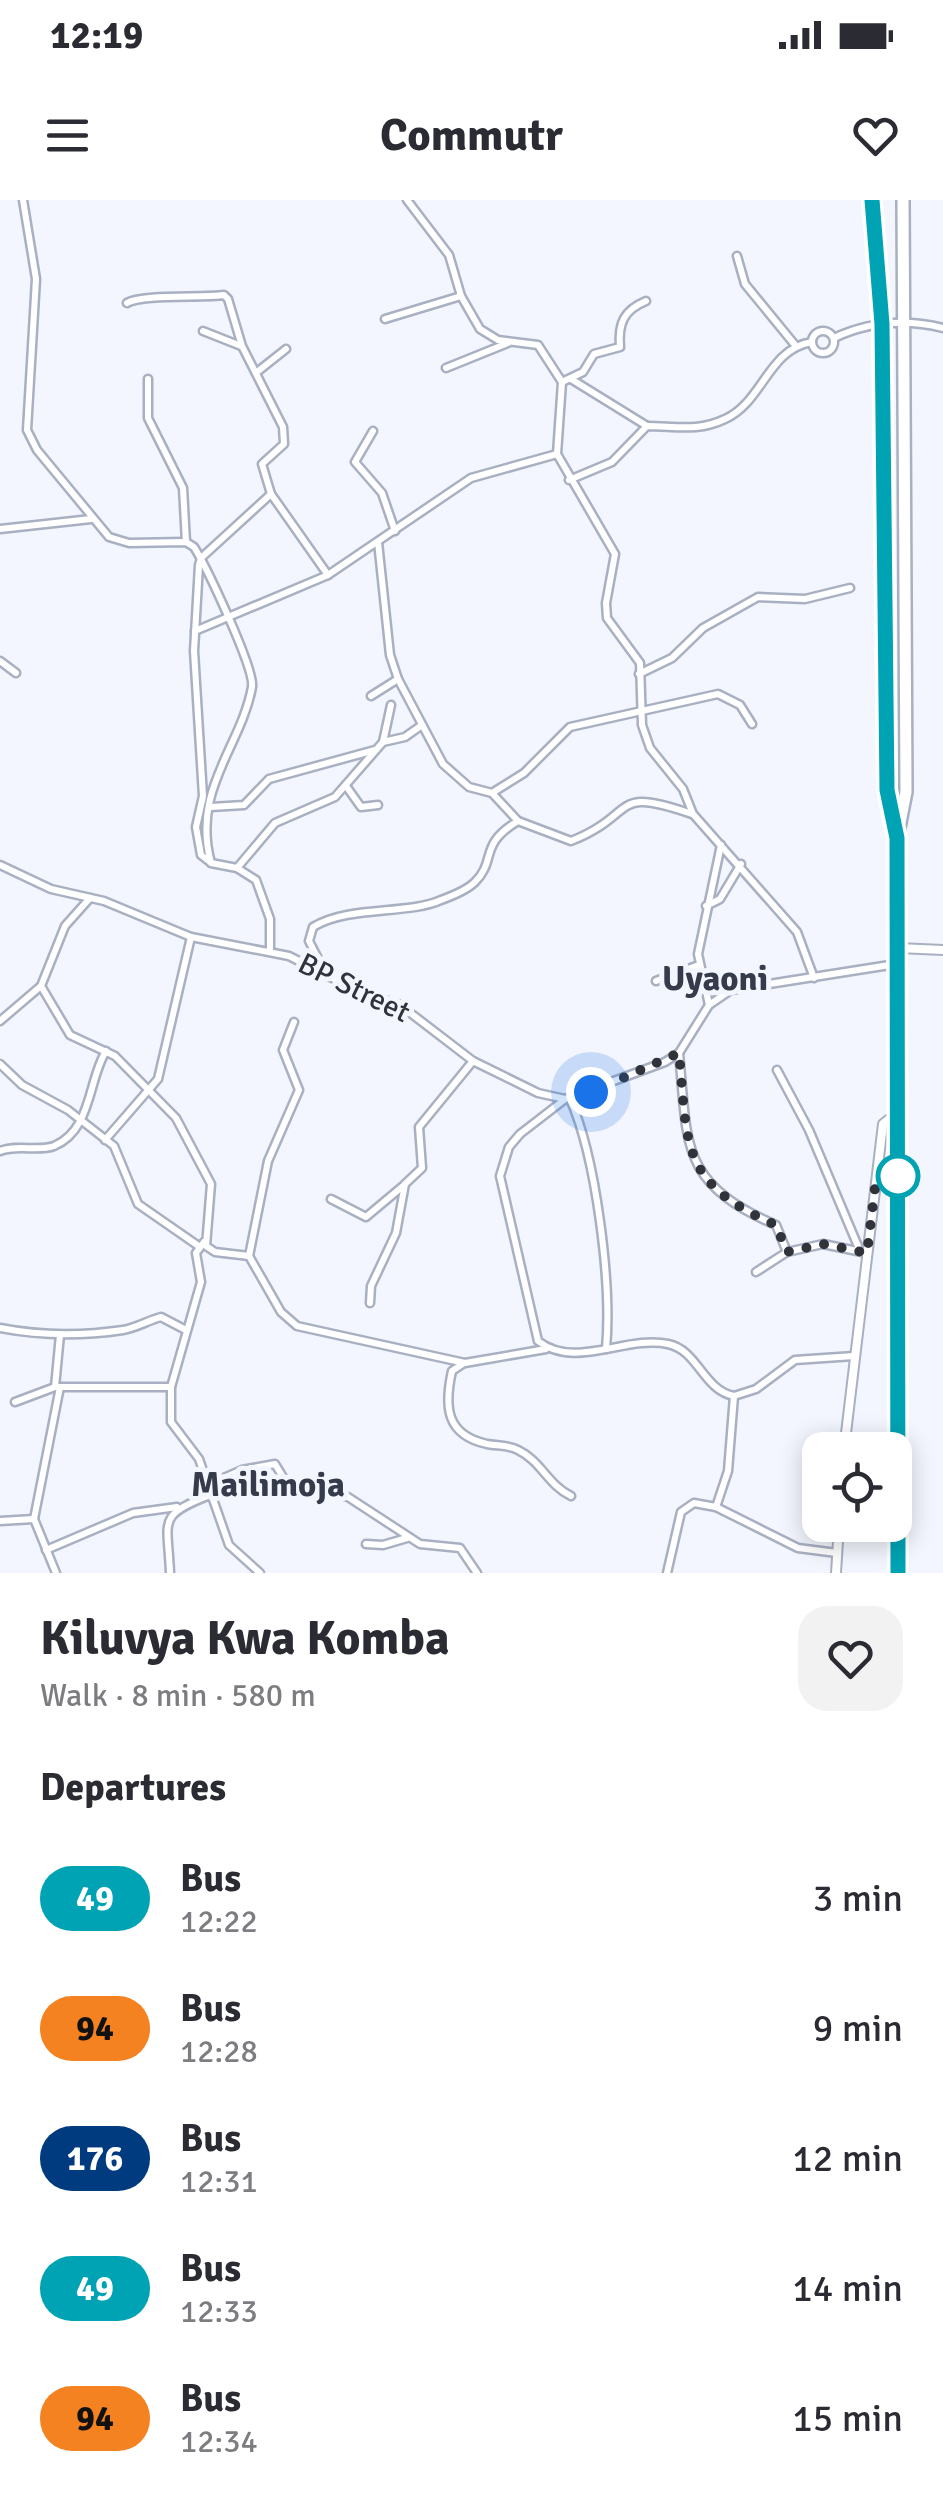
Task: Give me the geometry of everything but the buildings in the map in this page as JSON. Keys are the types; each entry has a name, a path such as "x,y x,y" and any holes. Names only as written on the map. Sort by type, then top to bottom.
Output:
{"highway":[{"path":"872,200 882,324 887,790 897,838 898,1573"},
{"path":"897,838 906,792 903,200"}],"street":[{"path":"23,200 36,279 27,430 37,450 77,493 90,519 118,541 186,542"},
{"path":"408,200 449,255 462,296 480,329 509,343"},
{"path":"737,256 745,284 795,345"},
{"path":"127,302 152,296 184,300 224,295 242,346 285,436 284,444 262,464 271,494 306,537 328,575"},
{"path":"385,319 462,296"},
{"path":"566,380 582,372 594,354 620,347 621,320 631,307 646,301"},
{"path":"834,338 856,328 882,324 943,328"},
{"path":"446,368 509,343 538,344 566,380 647,426 680,430 728,418 795,345 812,342 824,330 834,338"},
{"path":"203,331 242,346"},
{"path":"812,342 816,350 825,353 833,348 834,338"},
{"path":"257,372 286,349"},
{"path":"148,378 148,418 183,488 186,542 201,558 250,662 252,687 213,782 208,849 212,862"},
{"path":"566,380 556,454 615,554 606,603 608,618 615,632 636,651 641,712 650,748 683,789 694,814 797,932 814,978"},
{"path":"569,480 612,462 647,426"},
{"path":"373,431 354,462 390,509 395,532"},
{"path":"195,632 328,575 471,478 556,454"},
{"path":"270,950 270,919 262,892 251,874 201,855 196,827 203,796 195,632 201,558 245,522 271,494"},
{"path":"0,529 90,519"},
{"path":"378,542 390,655 398,679 443,764 469,787 492,793 518,822 571,841 611,823 623,805 639,798 694,814"},
{"path":"638,675 672,658 703,628 715,625 729,611 758,597 804,599 850,588"},
{"path":"0,661 16,672"},
{"path":"371,696 398,679"},
{"path":"492,793 524,773 564,730 718,694 740,705 752,724"},
{"path":"384,742 391,705"},
{"path":"237,868 275,823 299,808 324,802 346,786 384,742 406,737 422,725"},
{"path":"212,806 244,806 269,779 376,750"},
{"path":"346,786 361,806 378,805"},
{"path":"327,975 309,940 313,927 396,906 430,904 468,887 480,874 492,841 518,822"},
{"path":"709,1005 698,965 706,906 722,845"},
{"path":"706,906 720,899 741,864"},
{"name":"BP Street","path":"0,865 51,889 90,898 191,937 270,950 400,1005 473,1061 538,1093 568,1099"},
{"path":"0,1021 41,986 65,926 90,898"},
{"path":"105,1140 151,1089 162,1070 165,1038 191,937"},
{"path":"898,948 943,950"},
{"path":"547,1348 533,1334 524,1264 506,1214 500,1176 510,1147 520,1134 568,1099 679,1053 709,1005 742,986 898,964"},
{"path":"656,981 698,965"},
{"path":"41,986 70,1035 106,1051 151,1089 176,1118 207,1170 212,1214 200,1247 201,1282 184,1329 169,1413 174,1431 198,1459 210,1484 210,1495 228,1545 260,1573"},
{"path":"294,1022 283,1050 299,1090 268,1161 249,1256 262,1285 290,1323 465,1362 547,1348 583,1352 646,1342 672,1344 689,1356 712,1385 734,1396 756,1389 794,1360 854,1356"},
{"path":"0,1151 21,1145 54,1146 80,1121 106,1051"},
{"path":"679,1053 685,1139 694,1160 732,1203 776,1225 787,1252"},
{"path":"331,1199 366,1217 405,1184 424,1162 417,1143 419,1127 473,1061"},
{"path":"0,1064 22,1085 80,1121 120,1153 138,1204 200,1247 249,1256"},
{"path":"777,1070 864,1252"},
{"path":"568,1099 585,1136 609,1294 606,1348"},
{"path":"846,1432 882,1124 898,1113"},
{"path":"370,1302 371,1286 396,1233 405,1184"},
{"path":"756,1272 787,1252 823,1244 864,1252"},
{"path":"0,1328 60,1335 126,1330 158,1316 184,1329"},
{"path":"56,1573 34,1519 57,1387 60,1335"},
{"path":"465,1362 452,1371 447,1394 449,1419 458,1432 483,1443 517,1449 539,1468 552,1487 571,1496"},
{"path":"15,1402 57,1387 171,1387"},
{"path":"716,1507 728,1471 734,1396"},
{"path":"210,1484 242,1470 276,1464 286,1482 348,1497 394,1524 408,1538 434,1548 460,1548 477,1573"},
{"path":"46,1550 134,1513 177,1507 210,1495"},
{"path":"667,1573 681,1512 694,1503 716,1507 798,1548 837,1553"},
{"path":"170,1573 168,1522 177,1507"},
{"path":"0,1521 34,1519"},
{"path":"366,1544 383,1546 408,1538"},
{"path":"836,1573 838,1542"}],"bus line":[{"name":"49","path":"872,200 882,324 887,790 897,838 898,1573"}],"district":[{"name":"Uyaoni","path":"715,978"},
{"name":"Mailimoja","path":"268,1484"}],"route":[{"path":"591,1092 679,1053 685,1139 694,1160 732,1203 776,1225 787,1252 834,1244 867,1253 875,1188 898,1176"}]}
